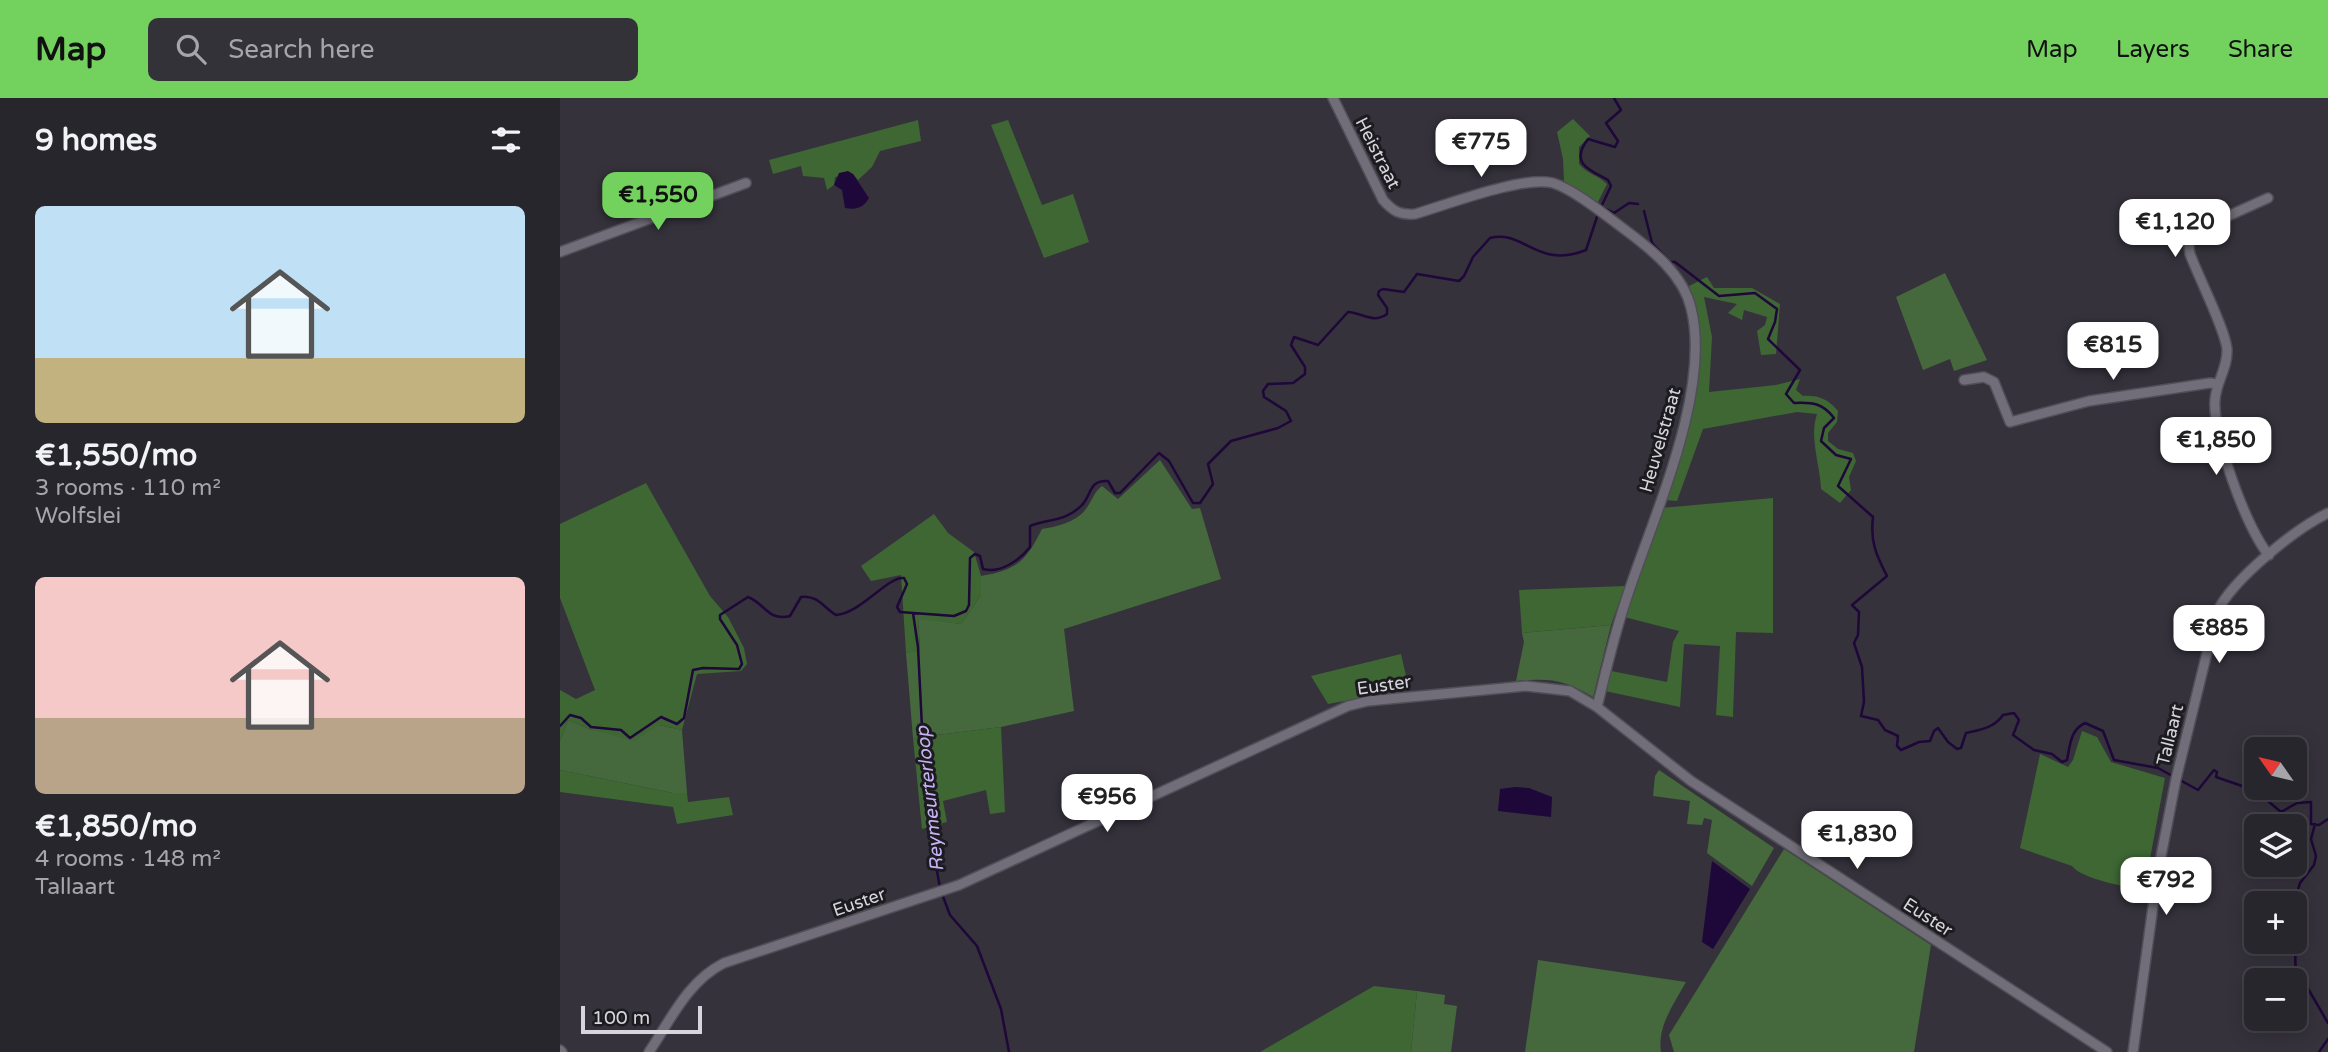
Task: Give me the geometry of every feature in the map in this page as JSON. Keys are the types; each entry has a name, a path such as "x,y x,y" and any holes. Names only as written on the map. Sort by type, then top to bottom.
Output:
{"street":[{"name":"Heistraat","path":"1334,98 1383,200 1394,211 1403,215 1533,181 1563,187 1599,212"},
{"path":"560,252 746,183"},
{"path":"2268,198 2197,230 2190,236 2190,254 2227,346 2226,366 2217,384 2215,410 2231,472 2249,520 2269,555"},
{"name":"Heuvelstraat","path":"1597,707 1625,602 1691,400 1695,356 1691,307 1682,286 1670,269 1648,249 1599,212"},
{"path":"1964,380 1984,377 1994,382 2010,422 2089,401 2217,384"},
{"name":"Tallaart","path":"2133,1052 2157,877 2176,779 2217,612 2227,596 2269,555 2300,528 2328,513"},
{"name":"Euster","path":"649,1052 691,989 715,968 959,885 1348,706 1380,700 1526,686 1570,691 1597,707 1690,781 2107,1052"}],"green space":[{"path":"1573,119 1590,136 1579,147 1579,164 1607,184 1597,204 1564,181 1563,159 1557,132"},
{"path":"918,120 921,141 880,151 872,167 858,180 853,174 835,177 834,185 827,190 824,178 803,176 801,166 773,174 769,160"},
{"path":"1008,120 1042,205 1073,194 1089,242 1044,258 991,125"},
{"path":"1945,273 1987,360 1954,371 1950,359 1923,370 1896,297"},
{"path":"1707,277 1714,288 1752,288 1780,304 1776,354 1761,355 1757,331 1765,325 1767,317 1744,310 1742,320 1728,313 1737,304 1704,297 1712,337 1709,392 1776,385 1800,379 1796,390 1803,396 1818,397 1830,403 1838,411 1837,422 1828,433 1828,441 1838,449 1853,453 1856,461 1849,477 1851,490 1840,503 1821,489 1814,442 1817,414 1797,412 1703,429 1677,501 1665,500 1688,422 1698,366 1696,311 1689,286"},
{"path":"1160,460 1192,509 1200,508 1221,579 1064,629 1074,711 1001,727 913,738 906,653 920,650 918,618 961,624 981,595 981,576 1003,571 1019,562 1031,549 1042,529 1076,518 1102,486 1118,499"},
{"path":"646,483 710,596 728,617 744,648 747,664 741,671 697,674 682,730 659,725 634,741 592,730 568,720 560,741 560,690 576,699 595,690 560,598 560,524"},
{"path":"1773,498 1773,633 1736,632 1733,717 1716,715 1720,646 1684,644 1680,707 1605,691 1611,671 1667,682 1673,642 1679,631 1624,617 1661,508"},
{"path":"934,514 948,533 974,552 981,576 981,595 961,624 918,619 920,651 906,653 901,575 871,581 861,566"},
{"path":"1625,586 1611,625 1522,633 1519,590"},
{"path":"1611,625 1593,697 1573,686 1556,681 1516,681 1524,642 1522,633"},
{"path":"1401,654 1409,689 1328,704 1311,676"},
{"path":"568,720 592,730 659,725 682,730 687,793 673,793 560,770 560,741"},
{"path":"1001,727 1005,812 990,814 986,790 943,801 947,822 922,829 913,738"},
{"path":"2082,731 2097,737 2111,762 2165,778 2144,891 2095,879 2072,866 2020,848 2040,754 2068,767 2073,760"},
{"path":"560,770 673,793 687,793 688,802 729,797 733,815 677,824 673,807 560,792"},
{"path":"1659,770 1774,848 1752,886 1707,853 1712,820 1704,818 1702,825 1687,824 1690,801 1653,796 1655,776"},
{"path":"1784,849 1931,945 1914,1052 1674,1052 1669,1035"},
{"path":"1538,960 1686,982 1664,1024 1661,1052 1525,1052"},
{"path":"1374,986 1417,991 1411,1052 1260,1052"},
{"path":"1417,991 1445,995 1444,1004 1457,1006 1451,1052 1411,1052"}],"shaded area":[{"path":"848,171 853,174 869,198 856,208 845,208 842,190 834,185 839,173"},
{"path":"1529,788 1552,797 1551,817 1498,811 1500,789"},
{"path":"1712,861 1750,889 1713,949 1702,942"}],"waterway":[{"path":"1614,98 1621,110 1606,123 1618,141 1615,147 1588,139 1581,160 1589,169 1608,180 1611,186 1601,207 1614,213 1629,203 1638,204"},
{"path":"1644,211 1652,243 1670,262 1675,262 1719,296 1755,293 1777,309 1768,339 1800,370 1786,394 1794,403 1821,406 1834,418 1824,428 1821,441 1836,455 1851,459 1838,486 1873,517 1875,548 1887,576 1852,605 1859,612 1858,635 1854,643 1862,667 1864,702 1861,716 1878,720 1885,730 1898,736 1897,746 1901,750 1919,742 1930,741 1938,728 1957,749 1961,748 1966,733 1986,728 2003,715 2014,713 2019,720 2013,735 2034,750 2052,754 2062,762 2067,760 2076,730 2085,723 2103,731 2114,760 2158,768 2198,790 2214,770 2217,772 2216,777 2244,787"},
{"path":"560,726 570,715 581,718 591,727 621,730 630,738 661,717 677,724 684,718 693,670 739,669 742,664 737,645 720,615 748,597 776,616 790,616 801,597 816,600 836,615 855,608 890,583 904,578 907,584 897,607 900,612 954,616 966,611 969,605 970,558 975,554 980,556 983,569 996,570 1009,565 1030,547 1030,526 1070,514 1085,501 1091,489 1102,481 1108,481 1115,493 1120,493 1159,453 1169,461 1193,503 1200,503 1213,484 1208,464 1231,441 1278,428 1291,421 1286,411 1264,397 1263,391 1268,384 1293,383 1305,374 1305,367 1291,345 1294,337 1318,345 1348,312 1372,318 1382,317 1387,314 1387,308 1378,295 1379,291 1383,289 1404,292 1417,274 1459,281 1473,257 1490,238 1512,239 1543,253 1555,255 1569,255 1586,250 1597,217"},
{"name":"Reymeurterloop","path":"913,613 918,647 926,808 940,888"},
{"path":"2269,800 2281,812 2297,803 2311,802 2311,824 2319,825 2328,819"},
{"path":"2315,824 2311,839 2316,856 2314,865 2300,883 2296,896 2306,922 2297,945 2295,962 2328,1023"},
{"name":"Reymeurterloop","path":"942,894 950,915 977,946 1001,1009 1009,1052"},
{"path":"2319,1052 2328,1039"}]}
